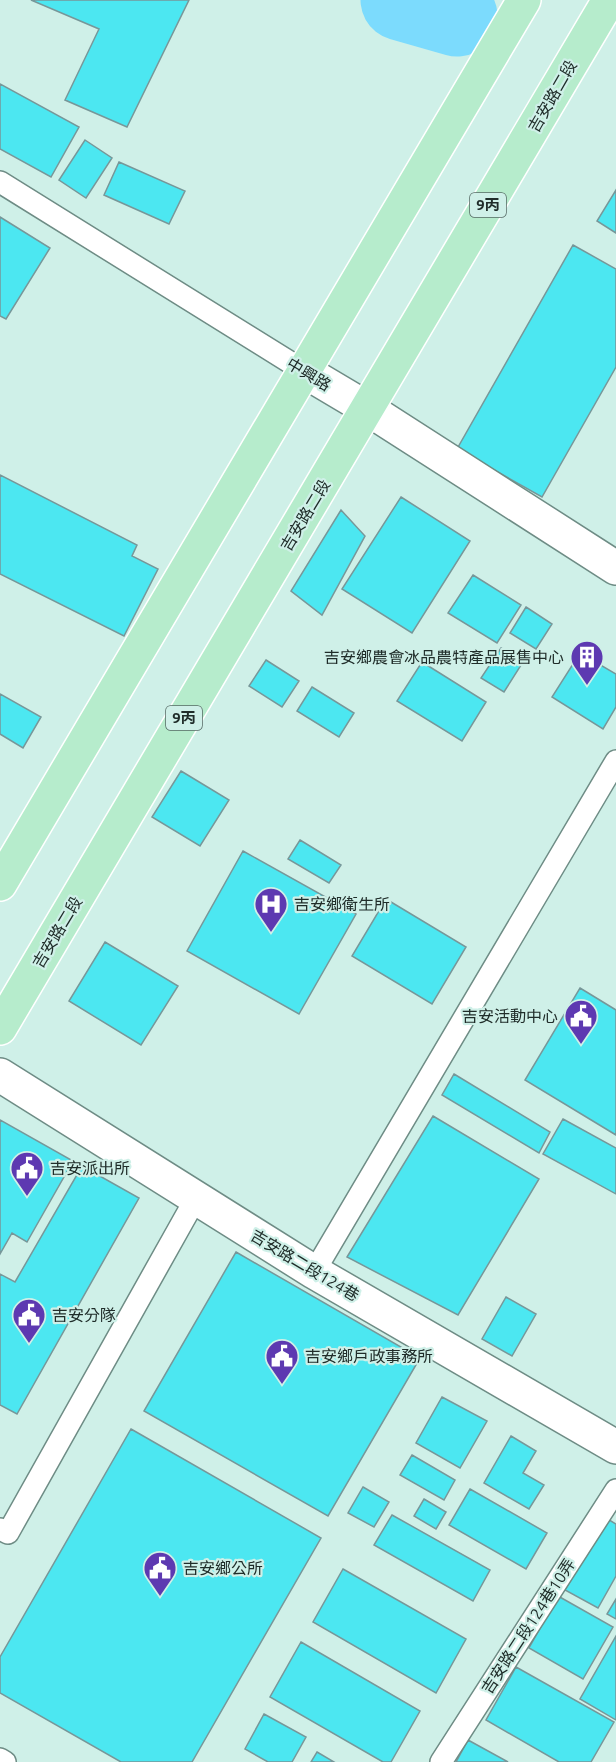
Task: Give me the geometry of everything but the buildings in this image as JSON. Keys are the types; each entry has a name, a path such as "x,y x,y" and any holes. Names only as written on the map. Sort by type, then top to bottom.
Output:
{"main road":[{"path":"0,884 524,0"},
{"name":"吉安路二段","path":"0,1028 609,0"}],"street":[{"name":"中興路","path":"304,371 368,409 616,568"},
{"name":"吉安路二段124巷","path":"0,1075 314,1272 616,1447"}],"lane":[{"name":"中興路","path":"0,182 304,371"},
{"path":"314,1272 616,761"},
{"path":"3,1537 196,1198"},
{"name":"吉安路二段124巷10弄","path":"441,1762 616,1490"},
{"path":"0,1759 5,1762"}],"waterway":[{"path":"401,0 457,16"}],"place":[{"name":"吉安鄉農會冰品農特產品展售中心","path":"587,686"},
{"name":"吉安鄉衛生所","path":"271,933"},
{"name":"吉安活動中心","path":"581,1045"},
{"name":"吉安派出所","path":"27,1197"},
{"name":"吉安分隊","path":"29,1344"},
{"name":"吉安鄉戶政事務所","path":"282,1385"},
{"name":"吉安鄉公所","path":"160,1597"}]}
